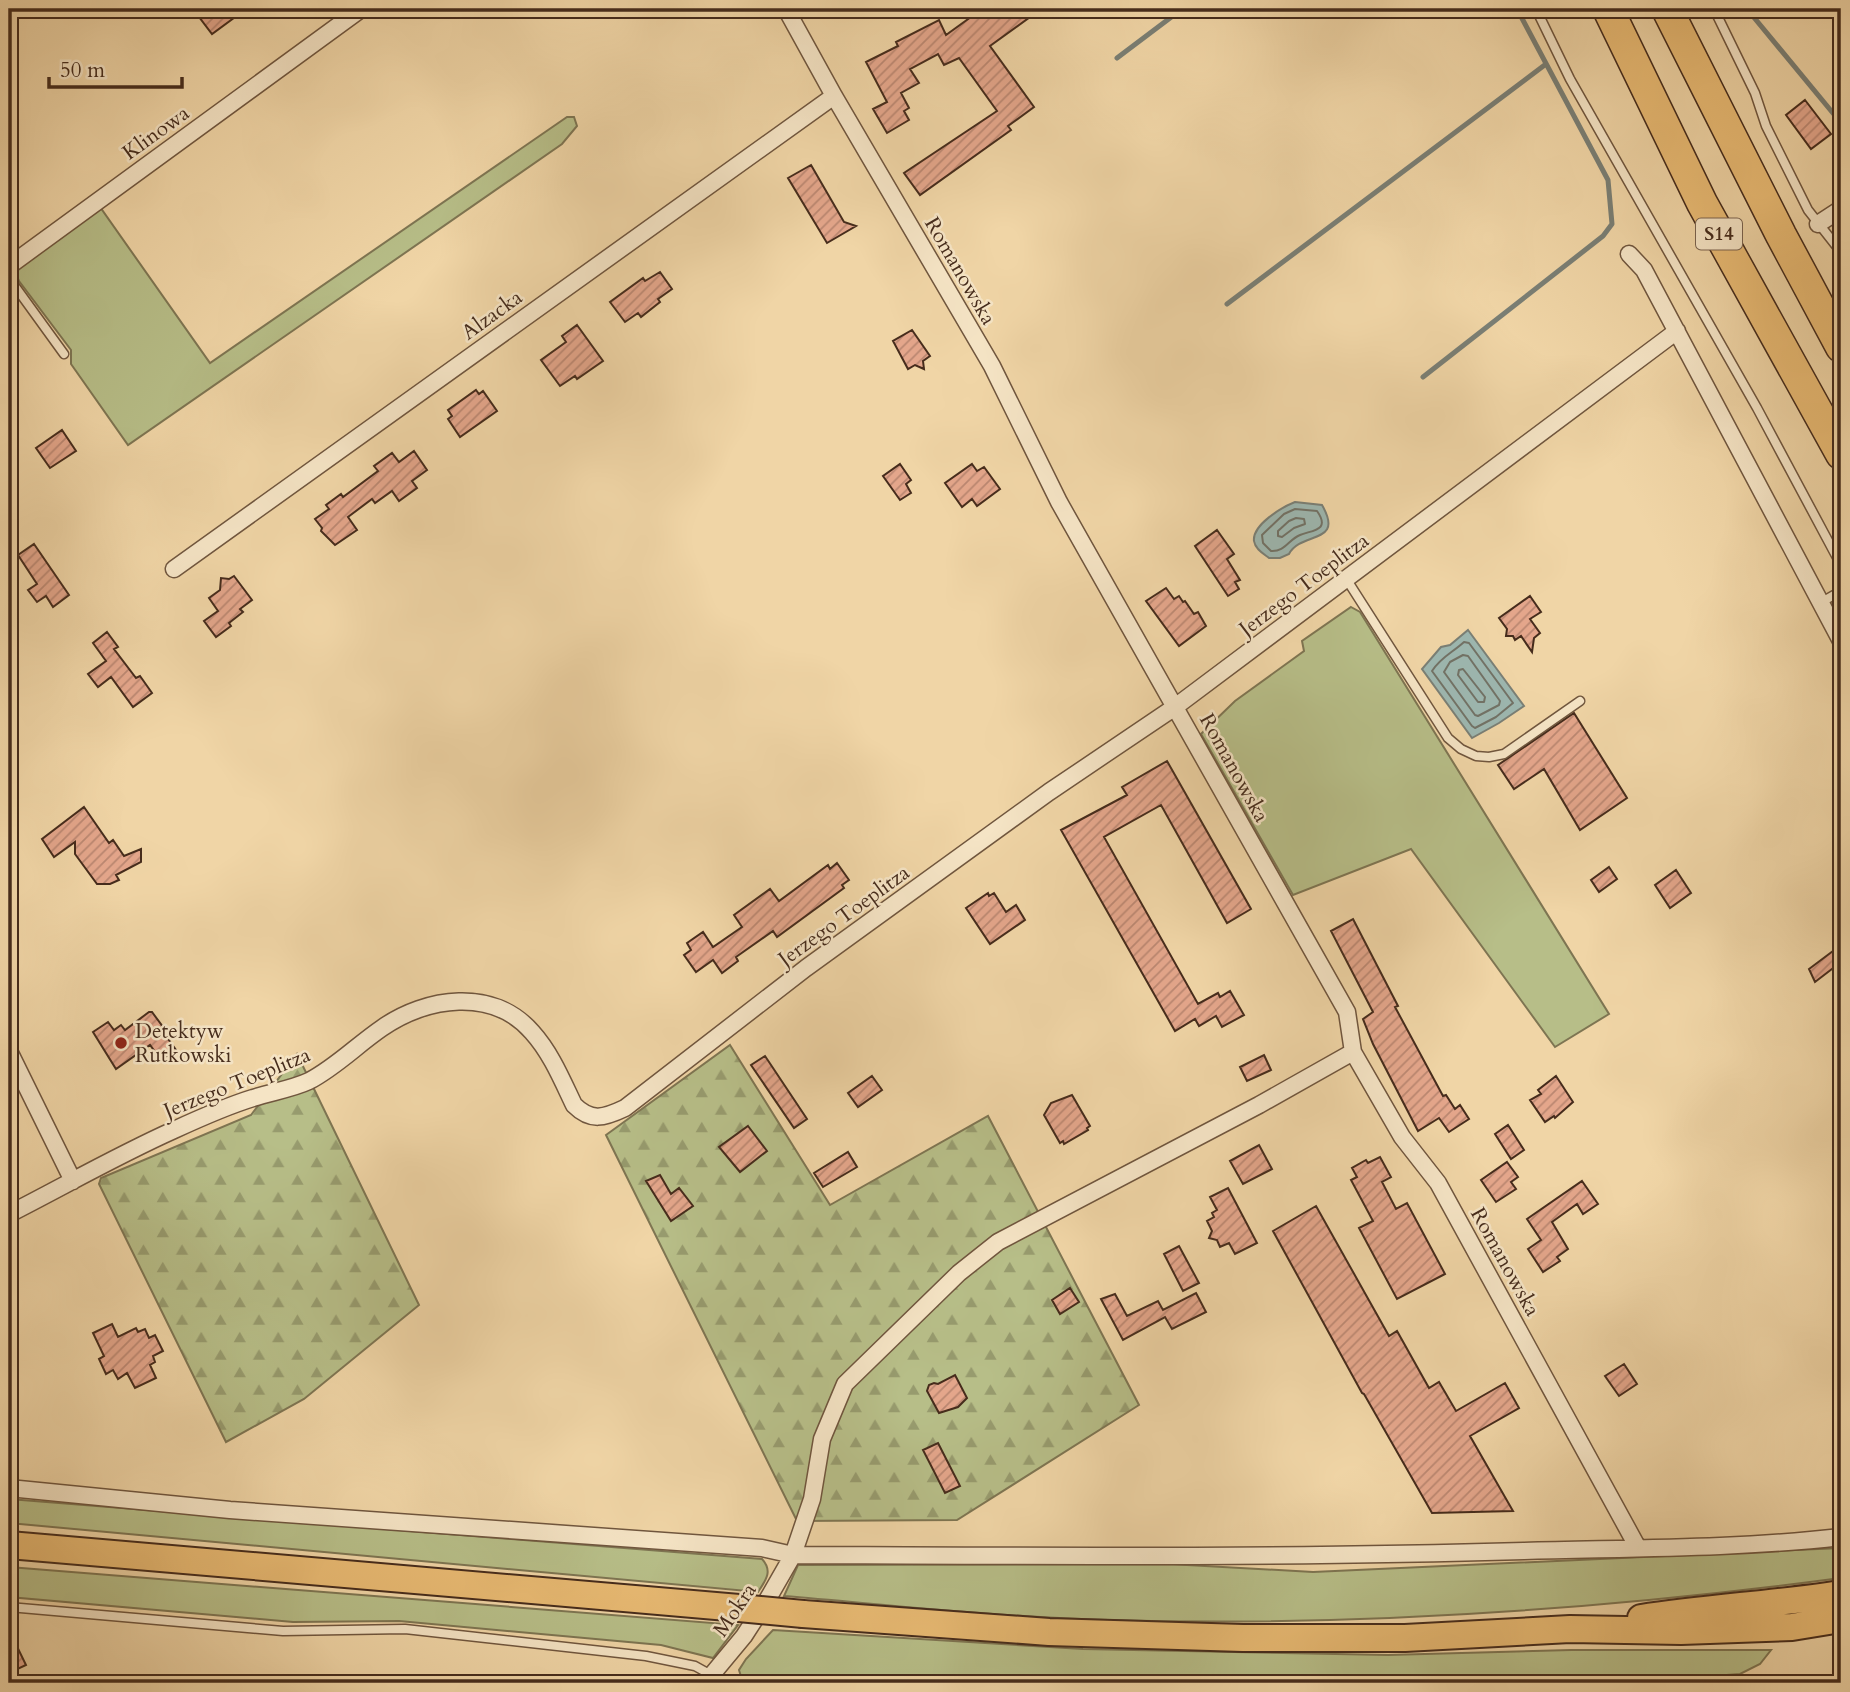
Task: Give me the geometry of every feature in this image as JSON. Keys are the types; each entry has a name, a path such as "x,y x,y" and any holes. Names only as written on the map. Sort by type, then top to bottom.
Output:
{"highway":[{"name":"S14","path":"1608,9 1702,203 1841,454"},
{"name":"S14","path":"1667,9 1775,224 1841,347"}],"main road":[{"path":"9,1545 803,1614 1049,1632 1243,1638 1405,1638 1570,1629 1681,1631 1792,1627 1841,1619"},
{"path":"1570,1629 1678,1612 1775,1604 1841,1594"}],"street":[{"name":"Klinowa","path":"9,265 361,9"},
{"name":"Romanowska","path":"786,9 992,366 1059,502 1347,1012 1353,1052 1402,1137 1438,1183 1638,1548"},
{"name":"Alzacka","path":"174,569 834,96"},
{"path":"1818,224 1841,209"},
{"path":"1629,254 1644,270 1841,641"},
{"name":"Jerzego Toeplitza","path":"9,1214 173,1130 250,1099 307,1082 400,1017 447,1001 463,1000 487,1004 517,1019 531,1030 546,1049 574,1105 593,1118 612,1115 633,1103 806,968 1038,800 1175,707 1677,331"},
{"path":"9,1051 73,1181"},
{"name":"Mokra","path":"714,1681 793,1555 812,1499 822,1439 845,1384 959,1273 998,1242 1259,1105 1353,1052"},
{"path":"9,1488 230,1510 762,1548 793,1555 1311,1556 1638,1548 1841,1537"}],"lane":[{"path":"1536,9 1570,79 1751,397 1841,565"},
{"path":"1714,9 1755,93 1766,126 1818,224 1841,252"},
{"path":"9,278 64,354"},
{"path":"1347,580 1448,738 1461,749 1476,756 1504,754 1580,701"},
{"path":"1820,603 1841,591"},
{"path":"9,1607 283,1631 405,1629 646,1656 695,1666 714,1681"}],"green space":[{"path":"567,117 574,117 577,126 562,144 128,445 71,364 71,350 19,281 15,271 100,207 210,363"},
{"path":"1351,607 1360,612 1609,1014 1555,1047 1411,849 1293,895 1201,734 1235,701 1304,651 1302,641"},
{"path":"730,1045 830,1205 988,1116 1139,1405 957,1520 797,1521 606,1135"},
{"path":"297,1054 419,1305 304,1399 226,1442 99,1184 101,1178 251,1115"},
{"path":"9,1499 762,1559 768,1572 758,1592 9,1523"},
{"path":"1841,1548 1841,1578 1658,1599 1475,1614 1292,1621 1108,1620 784,1596 798,1565 1169,1564 1313,1572"},
{"path":"9,1567 738,1625 713,1658 661,1645 399,1621 293,1622 9,1597"},
{"path":"773,1630 1083,1649 1388,1655 1571,1650 1771,1650 1760,1664 1740,1674 1617,1683 743,1683 739,1670"}],"water":[{"path":"1295,502 1322,505 1328,518 1328,526 1325,532 1302,542 1289,554 1280,558 1269,558 1256,546 1255,535 1269,517"},
{"path":"1468,630 1524,706 1472,738 1422,669 1441,647 1450,645"}],"building":[{"path":"193,9 246,9 212,34"},
{"path":"982,9 1023,9 1030,17 990,46 1034,107 1008,126 1011,130 920,195 904,173 997,111 959,58 944,65 938,54 910,69 919,83 901,93 909,108 904,111 909,120 887,133 873,109 887,102 866,62 898,46 896,42 939,20 946,35"},
{"path":"1805,100 1831,134 1811,149 1786,115"},
{"path":"811,165 844,222 856,226 827,243 788,178"},
{"path":"660,272 672,289 641,317 638,313 625,322 610,302 643,278 645,281"},
{"path":"577,325 603,361 577,379 575,376 560,386 541,360 566,342 562,336"},
{"path":"912,330 930,356 923,361 924,369 915,365 908,369 893,341"},
{"path":"476,390 479,394 483,391 497,411 460,437 448,419 452,416 448,410"},
{"path":"62,430 76,451 50,468 36,448"},
{"path":"414,451 427,470 412,481 417,488 399,501 392,491 375,503 372,499 348,517 357,530 335,545 321,531 322,528 315,519 329,509 326,505 341,494 343,497 378,471 374,466 392,453 399,462"},
{"path":"900,464 911,480 906,484 911,493 900,500 883,476"},
{"path":"972,464 977,471 984,467 1000,489 977,506 972,499 962,507 945,483"},
{"path":"1217,530 1234,554 1227,559 1240,580 1235,582 1239,589 1228,596 1195,546"},
{"path":"34,544 69,595 53,607 46,596 37,602 28,590 37,584 18,555"},
{"path":"234,576 252,600 240,609 243,612 229,623 231,626 216,637 204,621 218,611 209,598 220,590 221,578 229,579"},
{"path":"1166,588 1174,599 1179,596 1185,601 1194,614 1198,612 1206,626 1179,646 1146,601"},
{"path":"1530,596 1541,612 1530,619 1540,633 1534,638 1532,652 1521,636 1515,640 1513,636 1506,636 1507,629 1499,618"},
{"path":"107,632 118,647 114,649 136,678 140,676 152,693 133,707 111,677 98,687 88,674 106,661 93,643"},
{"path":"1574,713 1627,798 1580,830 1544,769 1514,789 1498,765"},
{"path":"1167,761 1251,909 1227,923 1161,805 1104,837 1198,1004 1218,993 1220,997 1230,991 1244,1015 1222,1027 1216,1016 1199,1026 1195,1019 1175,1031 1061,830 1127,795 1122,787"},
{"path":"84,807 109,843 113,840 124,856 141,849 141,862 116,875 119,880 110,884 97,884 75,854 75,842 54,857 42,839"},
{"path":"837,863 849,880 842,885 844,888 777,937 773,931 736,957 738,961 722,973 713,960 696,972 684,955 691,950 687,943 703,932 713,947 742,927 734,915 770,889 779,901 828,865 830,869"},
{"path":"1609,867 1617,879 1599,892 1591,880"},
{"path":"1676,870 1691,893 1670,908 1655,885"},
{"path":"988,893 989,896 994,893 1006,912 1016,905 1025,920 990,944 966,908"},
{"path":"1353,919 1398,1006 1395,1007 1443,1096 1446,1095 1455,1109 1460,1105 1469,1119 1449,1132 1439,1118 1418,1131 1373,1044 1363,1019 1373,1012 1331,931"},
{"path":"1841,945 1841,962 1815,982 1809,969"},
{"name":"Detektyw Rutkowski","path":"152,1012 163,1027 161,1029 176,1050 161,1060 150,1045 116,1069 93,1032 108,1022 114,1030 121,1025 125,1030"},
{"path":"1264,1055 1271,1070 1247,1081 1240,1067"},
{"path":"765,1056 807,1119 794,1128 751,1065"},
{"path":"872,1076 882,1090 858,1107 848,1093"},
{"path":"1556,1076 1573,1102 1555,1118 1554,1116 1545,1122 1530,1100 1541,1094 1538,1090"},
{"path":"1072,1095 1090,1126 1088,1130 1064,1144 1063,1141 1060,1143 1044,1115 1051,1103"},
{"path":"1508,1125 1524,1150 1511,1159 1495,1134"},
{"path":"748,1126 767,1151 740,1172 719,1147"},
{"path":"1259,1145 1272,1169 1243,1184 1230,1161"},
{"path":"848,1152 857,1167 823,1187 814,1173"},
{"path":"1380,1157 1391,1177 1382,1182 1396,1209 1407,1203 1445,1274 1397,1299 1359,1228 1373,1221 1351,1180 1357,1177 1352,1168 1366,1160 1368,1163"},
{"path":"1507,1162 1518,1177 1511,1182 1516,1189 1496,1202 1481,1180"},
{"path":"660,1175 671,1194 679,1188 693,1206 671,1221 646,1181"},
{"path":"1582,1181 1598,1204 1583,1214 1577,1204 1552,1222 1568,1249 1557,1257 1560,1261 1543,1272 1528,1249 1541,1240 1527,1219"},
{"path":"1228,1188 1257,1243 1235,1254 1229,1243 1220,1247 1217,1240 1209,1238 1212,1231 1207,1221 1214,1217 1212,1213 1217,1210 1210,1197"},
{"path":"1316,1206 1389,1336 1397,1331 1429,1388 1439,1382 1456,1411 1505,1383 1519,1408 1470,1436 1513,1511 1432,1513 1273,1231"},
{"path":"1179,1246 1199,1283 1183,1291 1164,1254"},
{"path":"1070,1288 1079,1302 1060,1314 1052,1300"},
{"path":"1196,1293 1206,1312 1172,1329 1165,1317 1123,1340 1101,1299 1115,1294 1127,1316 1158,1301 1163,1310"},
{"path":"112,1324 118,1337 136,1328 138,1332 145,1329 149,1338 155,1335 163,1351 153,1356 155,1362 150,1365 156,1378 135,1388 127,1373 118,1379 113,1370 106,1374 99,1359 104,1356 93,1333"},
{"path":"1624,1364 1637,1384 1619,1396 1605,1376"},
{"path":"955,1375 967,1398 958,1407 939,1413 927,1391 929,1385 938,1384"},
{"path":"938,1443 960,1486 945,1493 923,1450"},
{"path":"9,1630 26,1665 9,1673"}],"waterway":[{"path":"1117,58 1182,9"},
{"path":"1423,377 1603,236 1612,224 1608,180 1517,9"},
{"path":"1747,9 1837,118"},
{"path":"1227,304 1546,64"}],"place":[{"name":"Detektyw Rutkowski","path":"121,1043"}]}
